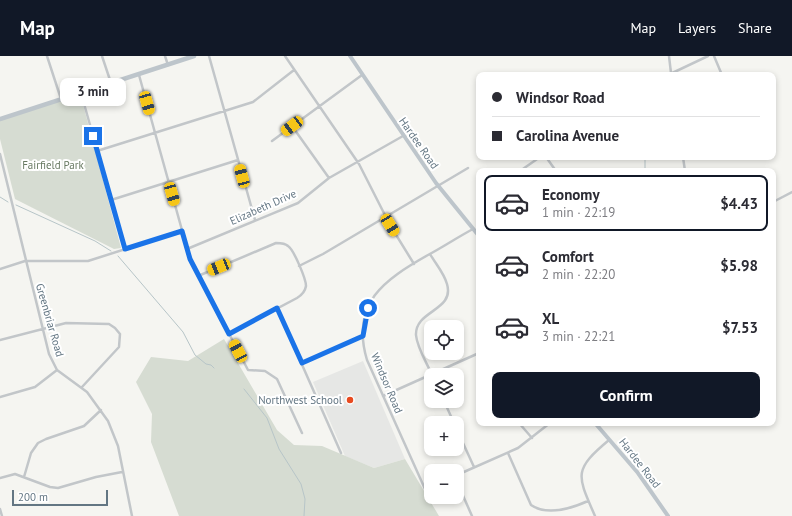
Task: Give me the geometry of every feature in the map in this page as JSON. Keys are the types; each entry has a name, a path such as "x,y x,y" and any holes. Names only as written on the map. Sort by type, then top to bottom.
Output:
{"main road":[{"path":"0,119 194,56"}],"street":[{"path":"47,56 61,99"},
{"path":"102,56 111,83"},
{"path":"164,56 168,65"},
{"path":"209,56 255,220"},
{"path":"285,56 357,161 386,217 414,264"},
{"name":"Hardee Road","path":"350,56 438,186 476,232"},
{"path":"668,56 672,72"},
{"path":"676,72 708,56"},
{"path":"714,56 721,72"},
{"path":"97,151 253,102 294,70"},
{"path":"138,74 187,248 198,276 248,370 265,371 277,379 302,433"},
{"path":"272,141 362,75"},
{"path":"81,93 125,249"},
{"path":"292,126 328,178"},
{"name":"Elizabeth Drive","path":"187,248 298,203 328,178 403,136"},
{"name":"Greenbriar Road","path":"0,154 49,354 57,370 82,387 101,410 115,439 132,516"},
{"path":"111,200 238,160"},
{"path":"524,168 536,160"},
{"path":"299,266 323,254 468,168"},
{"path":"776,200 792,192"},
{"name":"Windsor Road","path":"424,487 367,360 363,336 366,316 372,299 392,277 473,228"},
{"path":"0,269 26,262 85,262 182,231"},
{"path":"198,276 276,243 285,244 290,247 305,280 305,290 301,296 229,334"},
{"path":"429,368 419,344 416,331 421,320 443,304 448,290 446,282 430,254"},
{"path":"277,308 341,454"},
{"path":"0,340 72,323 111,325 117,330 121,339 118,349 82,387"},
{"path":"302,363 363,336"},
{"path":"447,368 476,354"},
{"path":"0,397 35,387 57,370"},
{"path":"383,396 424,378"},
{"path":"24,477 31,453 38,443 84,426 101,410"},
{"path":"522,426 532,438"},
{"path":"464,472 508,453 532,438 546,426"},
{"name":"Hardee Road","path":"597,426 638,473 668,516"},
{"path":"595,516 581,482 583,467 589,457 609,440"},
{"path":"464,446 474,468"},
{"path":"508,453 531,505 538,512 546,515"},
{"path":"0,478 15,474 50,487 58,488 96,477 122,472"},
{"path":"464,498 472,516"},
{"path":"553,515 588,501"},
{"path":"0,509 2,516"}],"shaded area":[{"path":"363,361 405,459 374,468 345,456 313,382"}],"green space":[{"name":"Fairfield Park","path":"80,93 121,248 114,249 15,199 0,139 0,118"},
{"path":"224,339 277,430 294,445 322,446 374,468 405,459 424,491 424,504 432,504 439,516 179,516 151,442 152,414 136,382 151,357 188,361"}],"waterway":[{"path":"645,160 645,168"},
{"path":"0,197 8,202"},
{"path":"16,205 95,241 111,251"},
{"path":"118,256 183,332 195,355 206,364 211,365 214,368"},
{"path":"244,389 267,418 279,449 301,484 305,499 304,516"}],"place":[{"name":"Northwest School","path":"350,400"}],"route":[{"path":"93,136 125,249 182,231 190,259 229,334 277,308 302,363 363,336 363,328 368,308"}]}
